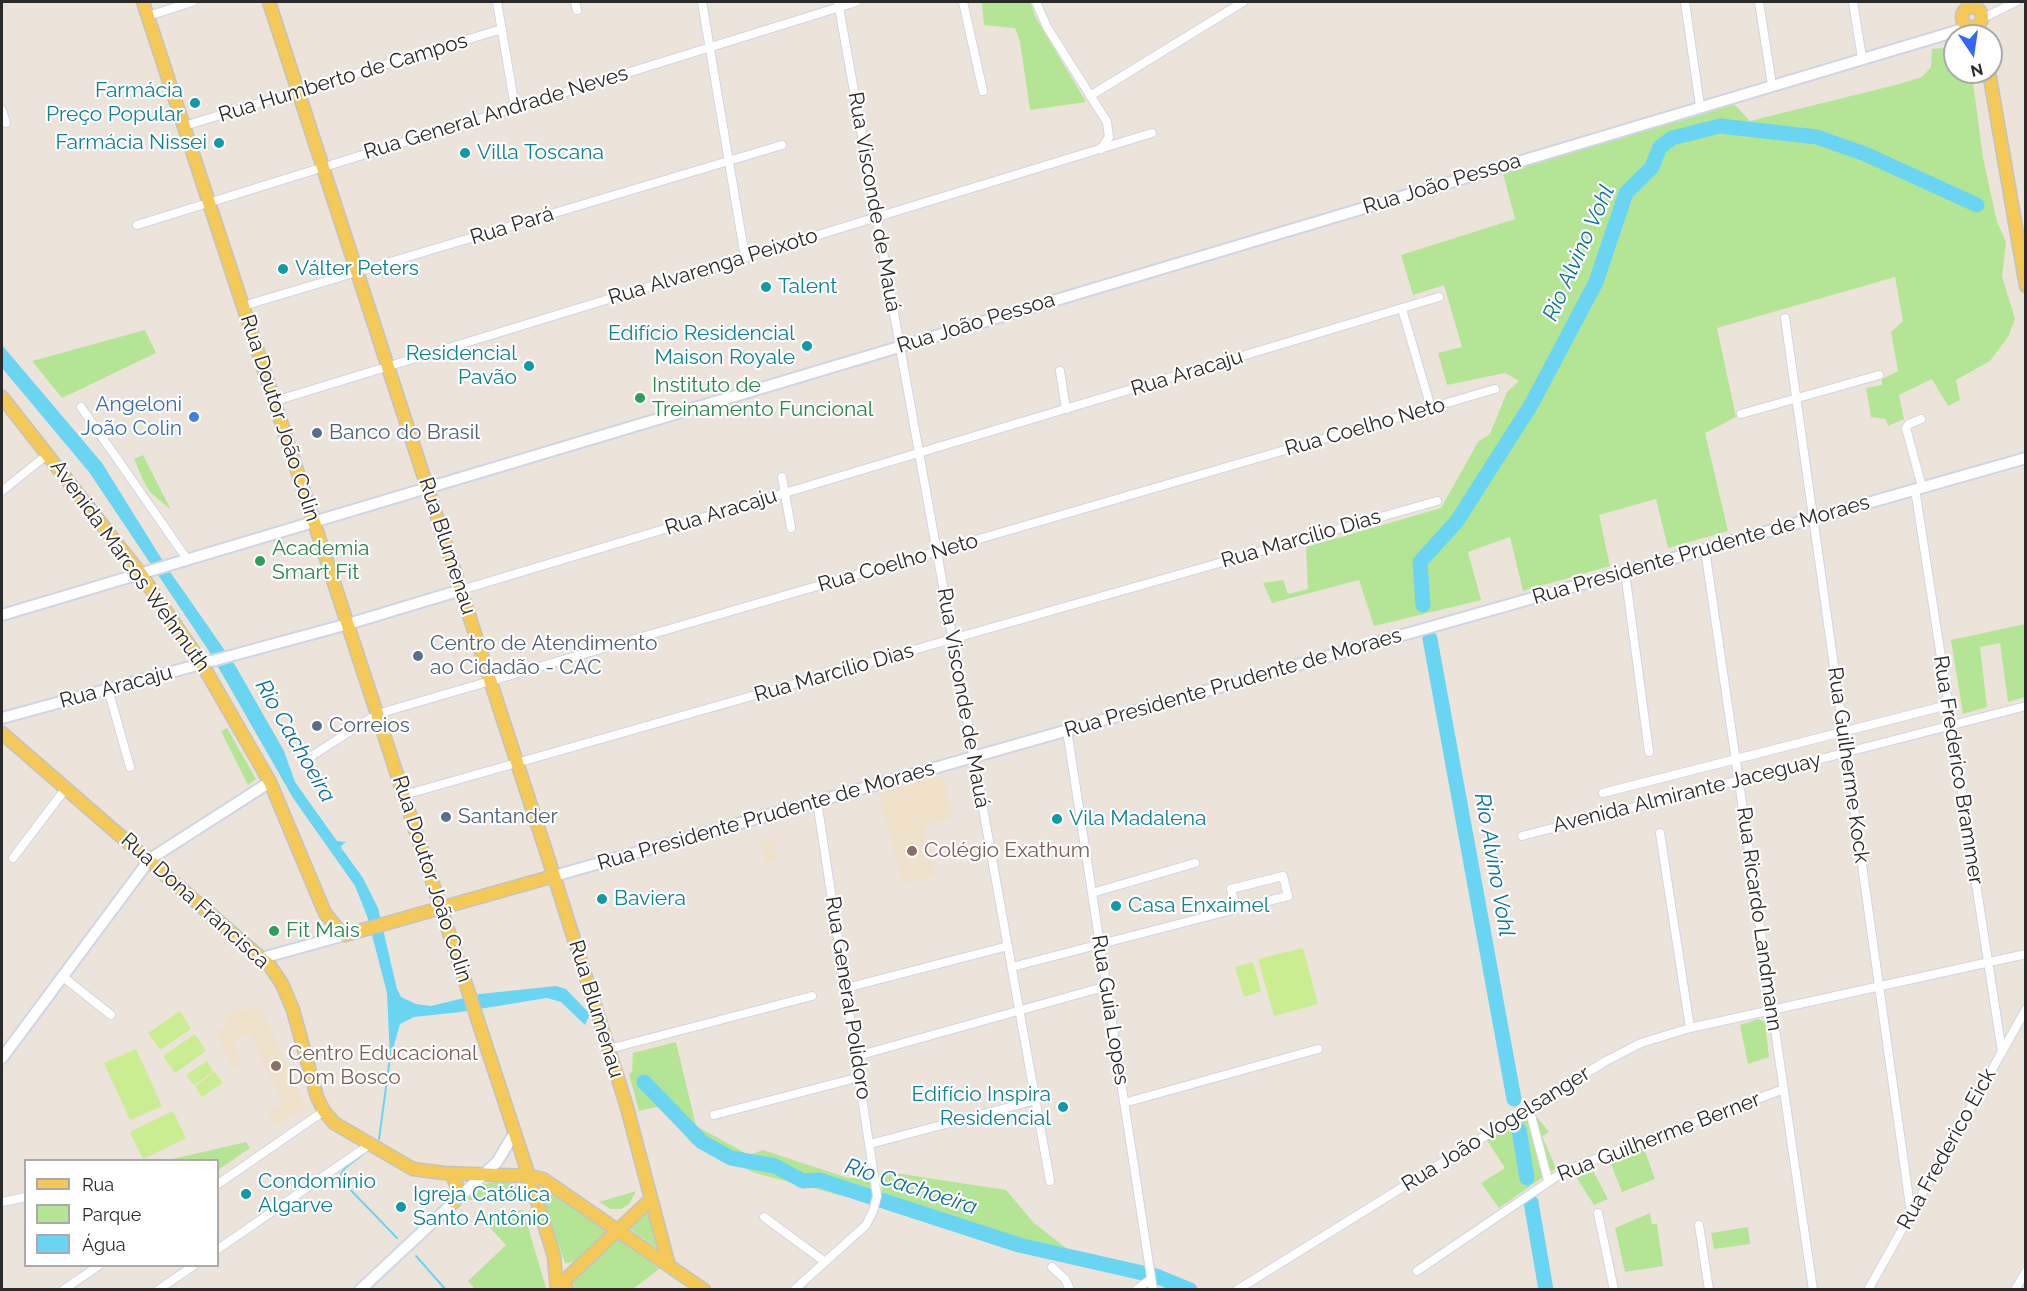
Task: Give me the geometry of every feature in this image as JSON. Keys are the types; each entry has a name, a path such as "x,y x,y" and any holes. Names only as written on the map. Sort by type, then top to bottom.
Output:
{"main road":[{"name":"Rua Doutor João Colin","path":"143,2 515,1132 562,1285"},
{"name":"Rua Blumenau","path":"269,2 609,1049 669,1266"},
{"path":"1959,2 1975,16"},
{"path":"1991,84 2025,286"},
{"name":"Avenida Marcos Wehmuth","path":"2,397 146,572 208,662 270,782 325,913 345,935"},
{"name":"Rua Dona Francisca","path":"2,733 150,859 262,958 276,974 287,994 324,1111"},
{"name":"Rua Presidente Prudente de Moraes","path":"345,935 554,876"},
{"path":"324,1111 334,1123 412,1168 451,1174 529,1176 556,1186 704,1290"},
{"path":"451,1174 457,1186 454,1202"},
{"path":"562,1285 651,1199"},
{"path":"554,1256 561,1268 562,1285"}],"street":[{"path":"148,16 192,2"},
{"path":"497,2 515,107"},
{"path":"702,2 745,257"},
{"name":"Rua General Andrade Neves","path":"137,225 710,47 838,4 856,2"},
{"path":"963,2 983,91"},
{"path":"1036,2 1047,27 1109,130 1101,149"},
{"path":"1090,96 1242,2"},
{"path":"1684,2 1700,106"},
{"path":"1759,2 1772,85"},
{"path":"1853,2 1862,58"},
{"name":"Rua João Pessoa","path":"2,615 1862,58 1950,31 1975,16 2016,2"},
{"name":"Rua Visconde de Mauá","path":"838,4 1050,1181"},
{"name":"Rua Humberto de Campos","path":"184,126 502,29"},
{"path":"2,110 6,123"},
{"name":"Rua Alvarenga Peixoto","path":"274,401 1152,133"},
{"name":"Rua Pará","path":"243,306 782,145"},
{"name":"Rua Aracaju","path":"2,718 348,624 1439,297"},
{"path":"1402,309 1431,408"},
{"name":"Rua Guilherme Kock","path":"1785,318 1911,1213"},
{"path":"1060,370 1066,409"},
{"path":"1742,414 1879,375"},
{"name":"Rua Coelho Neto","path":"310,757 377,714 1495,389"},
{"path":"81,407 187,559"},
{"name":"Rua Frederico Brammer","path":"1921,419 1908,424 1906,428 1918,488 1948,705 2002,1052"},
{"path":"2,490 48,454"},
{"name":"Rua Presidente Prudente de Moraes","path":"554,876 2025,458"},
{"path":"782,477 791,528"},
{"name":"Rua Marcílio Dias","path":"404,795 1437,501"},
{"name":"Rua Ricardo Landmann","path":"1705,549 1814,1290"},
{"path":"1625,572 1649,752"},
{"path":"108,689 130,767"},
{"name":"Avenida Almirante Jaceguay","path":"1604,793 1948,705"},
{"name":"Avenida Almirante Jaceguay","path":"1522,836 2025,706"},
{"name":"Rua Guia Lopes","path":"1067,730 1153,1290"},
{"path":"2,1058 150,859 270,782"},
{"path":"13,858 66,788"},
{"name":"Rua General Polidoro","path":"817,801 877,1199 866,1225 825,1262"},
{"path":"1660,833 1690,1028"},
{"path":"1092,892 1195,862"},
{"path":"1012,967 1288,896 1283,876 1231,889 1236,909"},
{"path":"262,958 345,935"},
{"path":"846,988 1008,946"},
{"name":"Rua João Vogelsanger","path":"1237,1290 1626,1050 1690,1028 2025,954"},
{"path":"62,976 111,1015"},
{"path":"857,1056 1107,986"},
{"path":"609,1049 812,996"},
{"name":"Rua Frederico Eick","path":"1868,1290 2025,1009"},
{"path":"1124,1103 1318,1049"},
{"path":"714,1115 860,1077"},
{"name":"Rua Guilherme Berner","path":"1417,1271 1548,1180 1566,1170 1784,1089"},
{"path":"870,1144 1036,1100"},
{"path":"1529,1108 1548,1180"},
{"path":"219,1183 324,1111"},
{"path":"360,1290 502,1155 515,1132"},
{"path":"219,1248 369,1145"},
{"path":"2,1201 24,1197"},
{"path":"1598,1213 1614,1290"},
{"path":"764,1217 825,1262 794,1290"},
{"path":"1699,1225 1709,1290"},
{"path":"63,1290 97,1267"},
{"path":"158,1290 192,1267"},
{"path":"1052,1267 1061,1273 1070,1290"},
{"path":"2015,1290 2025,1271"},
{"path":"1136,1290 1150,1275"}],"shaded area":[{"name":"Colégio Exathum","path":"942,775 954,818 923,827 936,875 903,884 878,793"},
{"path":"773,839 779,859 765,863 760,842"},
{"name":"Centro Educacional Dom Bosco","path":"259,1003 305,1107 277,1126 267,1113 282,1102 250,1033 233,1041 243,1064 232,1069 216,1032 229,1025 224,1017 240,1007 244,1012"}],"green space":[{"path":"1030,2 1036,18 1086,102 1030,110 1020,42 1015,28 984,25 982,3"},
{"path":"1943,48 1943,84 1973,84 1983,158 1997,222 2006,242 2002,276 2015,319 2008,337 1990,361 1956,380 1960,400 1948,406 1932,379 1899,395 1904,419 1888,426 1886,419 1871,417 1866,388 1882,385 1882,379 1898,371 1891,332 1903,321 1895,277 1717,328 1736,417 1705,433 1728,531 1668,548 1656,499 1599,515 1610,566 1523,591 1510,537 1468,552 1481,600 1374,626 1359,580 1272,603 1263,583 1283,580 1288,594 1308,589 1306,547 1441,508 1478,442 1490,434 1507,392 1519,381 1505,373 1447,385 1438,353 1462,347 1444,285 1413,295 1401,255 1515,219 1503,173 1727,102 1735,105 1750,121 1899,84 1922,77 1931,67 1932,49"},
{"path":"145,330 156,353 62,398 32,361"},
{"path":"143,455 171,510 150,492 143,480 134,459"},
{"path":"2025,624 2025,697 2008,702 2000,643 1980,647 1987,707 1963,714 1951,640"},
{"path":"227,728 256,779 248,785 221,731"},
{"path":"1303,948 1318,1004 1274,1016 1258,959"},
{"path":"1253,962 1261,991 1244,997 1235,967"},
{"path":"180,1011 191,1029 160,1050 148,1033"},
{"path":"1758,1019 1765,1022 1769,1057 1748,1064 1740,1025"},
{"path":"195,1034 206,1051 175,1073 163,1056"},
{"path":"676,1042 696,1126 749,1155 763,1150 848,1178 868,1174 871,1186 866,1202 755,1173 692,1144 661,1106 639,1111 629,1074 632,1072 633,1053"},
{"path":"136,1049 162,1106 130,1120 104,1063"},
{"path":"207,1061 214,1072 194,1085 186,1075"},
{"path":"215,1072 223,1083 202,1097 195,1086"},
{"path":"173,1111 186,1138 143,1159 130,1132"},
{"path":"1533,1112 1549,1132 1542,1136 1556,1168 1499,1208 1481,1183 1505,1168 1487,1140"},
{"path":"246,1142 250,1148 219,1169 219,1159 172,1159"},
{"path":"1643,1146 1655,1179 1622,1192 1609,1159"},
{"path":"1590,1165 1608,1199 1594,1205 1573,1172"},
{"path":"882,1171 1006,1190 1034,1223 1075,1255 1035,1246 1031,1242 1000,1239 971,1225 964,1226 957,1222 939,1224 910,1205 890,1201 882,1195"},
{"path":"499,1181 518,1184 530,1198 468,1200 474,1189 480,1185"},
{"path":"538,1188 569,1203 609,1231 574,1262 565,1263"},
{"path":"636,1191 629,1204 621,1209 611,1209 599,1202"},
{"path":"523,1210 546,1288 475,1289 468,1281 506,1245 478,1215"},
{"path":"648,1211 658,1249 630,1229"},
{"path":"1650,1213 1652,1224 1657,1224 1663,1266 1625,1272 1615,1228"},
{"path":"1748,1227 1750,1244 1714,1249 1711,1233"},
{"path":"619,1238 659,1269 633,1289 575,1289 573,1283"}],"water":[{"path":"2,345 102,463 166,566 235,665 284,751 295,782 337,841 346,842 341,846 342,849 363,878 378,908 397,989 401,997 416,1004 431,1006 480,994 556,986 566,989 590,1014 585,1025 561,1002 547,998 414,1017 400,1024 390,1059 387,993 367,916 355,886 293,798 209,651 89,472 2,368"}],"waterway":[{"name":"Rio Alvino Vohl","path":"1423,605 1420,562 1457,521 1531,405 1596,282 1626,193 1652,167 1660,147 1672,138 1720,126 1817,137 1865,154 1977,205"},
{"name":"Rio Alvino Vohl","path":"1430,639 1514,1099"},
{"path":"379,1139 390,1058"},
{"name":"Rio Cachoeira","path":"644,1082 702,1142 731,1158 775,1166 803,1181 819,1180 1019,1245 1156,1276 1190,1290"},
{"name":"Rio Alvino Vohl","path":"1519,1130 1527,1178"},
{"path":"366,1152 345,1168 341,1174 342,1181 397,1238"},
{"name":"Rio Alvino Vohl","path":"1531,1202 1546,1290"},
{"path":"416,1256 446,1290"}],"place":[{"name":"Farmácia Preço Popular","path":"195,103"},
{"name":"Farmácia Nissei","path":"219,143"},
{"name":"Villa Toscana","path":"465,153"},
{"name":"Válter Peters","path":"283,269"},
{"name":"Talent","path":"766,287"},
{"name":"Edifício Residencial Maison Royale","path":"807,346"},
{"name":"Residencial Pavão","path":"529,366"},
{"name":"Instituto de Treinamento Funcional","path":"640,398"},
{"name":"Angeloni João Colin","path":"194,417"},
{"name":"Banco do Brasil","path":"317,433"},
{"name":"Academia Smart Fit","path":"260,561"},
{"name":"Centro de Atendimento ao Cidadão - CAC","path":"418,656"},
{"name":"Correios","path":"317,726"},
{"name":"Santander","path":"446,817"},
{"name":"Vila Madalena","path":"1057,819"},
{"name":"Colégio Exathum","path":"912,851"},
{"name":"Baviera","path":"602,899"},
{"name":"Casa Enxaimel","path":"1116,906"},
{"name":"Fit Mais","path":"274,931"},
{"name":"Centro Educacional Dom Bosco","path":"276,1066"},
{"name":"Edifício Inspira Residencial","path":"1063,1107"},
{"name":"Condomínio Algarve","path":"246,1194"},
{"name":"Igreja Católica Santo Antônio","path":"401,1207"}]}
